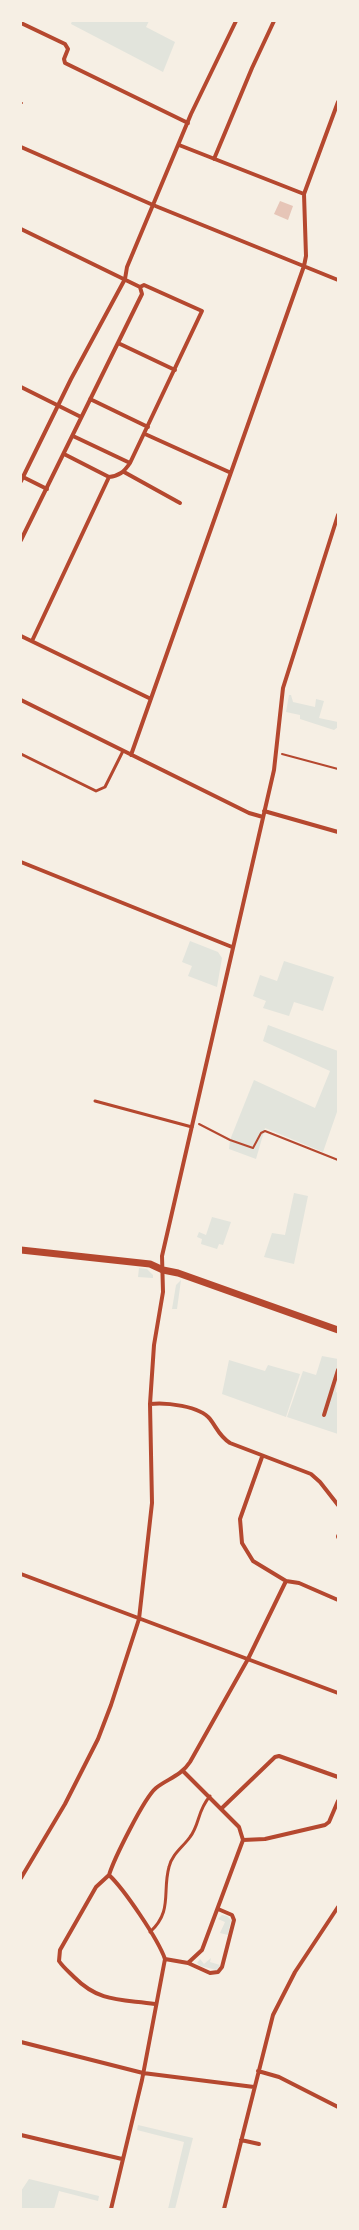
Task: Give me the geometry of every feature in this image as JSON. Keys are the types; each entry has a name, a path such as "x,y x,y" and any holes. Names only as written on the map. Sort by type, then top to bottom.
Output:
{"street":[{"path":"47,489 22,479 57,405 125,279 128,267 153,205 188,123 236,21"},
{"path":"214,159 252,68 274,21"},
{"path":"21,23 65,44 68,48 64,59 66,63 188,123"},
{"path":"131,755 229,472 304,266 306,256 304,194 338,102"},
{"path":"179,145 304,194"},
{"path":"21,148 153,205 338,280"},
{"path":"21,229 140,287 144,285 202,312 130,464 124,472 116,476 109,477 64,454"},
{"path":"21,540 142,294 140,287"},
{"path":"118,343 175,370"},
{"path":"21,387 81,417"},
{"path":"90,399 148,427"},
{"path":"144,434 229,472"},
{"path":"73,436 130,464"},
{"path":"124,472 180,503"},
{"path":"32,641 109,477"},
{"path":"21,1878 68,1799 98,1739 111,1706 139,1619 152,1503 150,1404 154,1345 163,1292 162,1256 274,770 283,688 338,515"},
{"path":"21,636 151,699"},
{"path":"21,700 249,813 263,817"},
{"path":"264,811 338,832"},
{"path":"21,862 232,947"},
{"path":"21,1250 150,1264 163,1270 178,1273 338,1330"},
{"path":"324,1415 338,1370"},
{"path":"150,1404 195,1409 210,1419 221,1436 230,1443 262,1457 311,1474 320,1482 338,1505"},
{"path":"262,1457 240,1519 242,1543 253,1561 286,1581 299,1583 338,1600"},
{"path":"21,1574 338,1693"},
{"path":"155,2004 108,1998 95,1994 82,1985 59,1960 60,1950 93,1894 101,1882 109,1875 114,1860 152,1792 183,1771 248,1659 286,1581"},
{"path":"222,1808 275,1757 279,1756 338,1777"},
{"path":"183,1771 210,1796 242,1830 243,1840 202,1950 188,1962"},
{"path":"243,1840 265,1840 325,1826 329,1822 338,1801"},
{"path":"109,1875 116,1882 150,1932 165,1959 155,2004 143,2073 111,2209"},
{"path":"224,2209 267,2034 281,1996 312,1944 338,1907"},
{"path":"165,1959 188,1962 210,1973 218,1972 222,1968 234,1920 232,1915 218,1909"},
{"path":"21,2042 143,2073 254,2087"},
{"path":"258,2071 279,2077 338,2107"},
{"path":"21,2134 122,2159"},
{"path":"241,2140 259,2144"}],"lane":[{"path":"21,754 96,791 105,787 123,751"},
{"path":"95,1101 192,1127"},
{"path":"150,1932 160,1922 166,1907 171,1862 191,1837 200,1810 210,1796"}],"path":[{"path":"280,752 284,755 338,769"},
{"path":"196,1123 230,1140 253,1148 261,1134 265,1131 338,1160"}],"shaded area":[{"path":"72,21 149,21 146,27 175,42 163,72 71,24"},
{"path":"289,695 291,695 293,702 315,707 316,699 324,701 319,718 338,722 338,727 334,730 300,719 300,715 286,712"},
{"path":"190,941 218,952 222,958 217,987 188,976 192,966 182,962"},
{"path":"284,961 334,977 323,1011 294,1002 289,1016 263,1008 266,1001 253,996 260,975 277,981"},
{"path":"268,1025 338,1051 338,1109 323,1152 265,1128 256,1159 229,1149 230,1140 254,1080 315,1108 330,1071 263,1041"},
{"path":"294,1193 308,1196 294,1264 264,1257 272,1233 285,1235"},
{"path":"212,1217 231,1222 223,1245 219,1244 217,1249 201,1244 202,1239 197,1237 199,1232 206,1235"},
{"path":"139,1268 147,1269 153,1275 153,1278 138,1277"},
{"path":"181,1280 177,1309 172,1309 176,1285"},
{"path":"322,1356 338,1359 336,1392 338,1393 338,1434 287,1417 303,1371 316,1375"},
{"path":"229,1360 265,1371 268,1365 300,1374 286,1417 222,1394"},
{"path":"222,1915 227,1916 231,1920 228,1935 220,1933 225,1922 218,1919"},
{"path":"211,1958 210,1962 220,1965 217,1970 200,1966 197,1963 200,1959 204,1964"},
{"path":"138,2125 193,2138 175,2209 168,2209 184,2142 137,2130"},
{"path":"29,2179 99,2196 98,2201 59,2191 54,2209 21,2209 21,2191"}],"building":[{"path":"280,201 293,206 288,220 274,214"}]}
